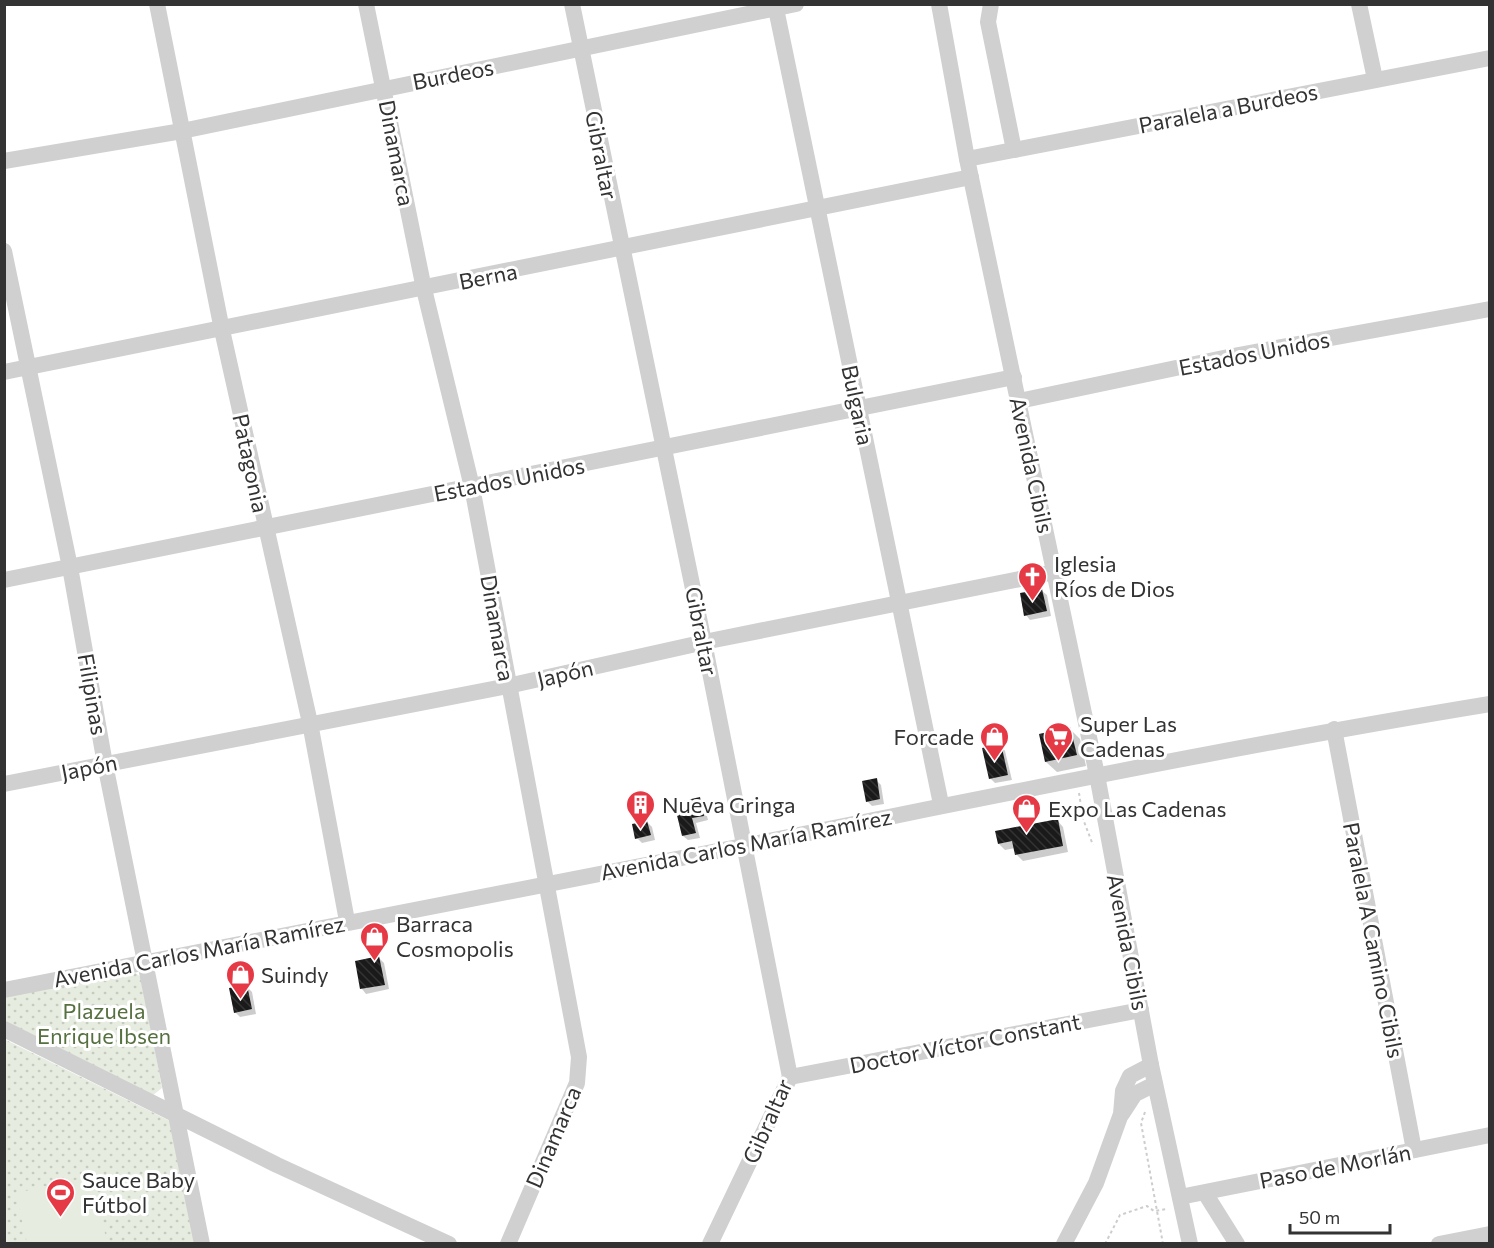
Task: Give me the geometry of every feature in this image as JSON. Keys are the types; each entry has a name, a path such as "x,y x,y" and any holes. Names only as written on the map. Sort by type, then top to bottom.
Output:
{"street":[{"name":"Patagonia","path":"157,4 222,330 310,723 347,921"},
{"name":"Dinamarca","path":"366,4 424,289 472,487 508,686 548,883 580,1070 578,1083 508,1244"},
{"name":"Gibraltar","path":"572,4 704,642 790,1077 710,1244"},
{"name":"Burdeos","path":"4,161 182,131 796,4"},
{"name":"Avenida Cibils","path":"939,4 967,159 1097,775 1151,1065 1190,1244"},
{"path":"991,4 988,22 1014,150"},
{"path":"1359,4 1375,80"},
{"name":"Bulgaria","path":"775,7 941,804"},
{"name":"Paralela a Burdeos","path":"967,159 1490,58"},
{"name":"Berna","path":"4,372 222,330 971,177"},
{"name":"Filipinas","path":"4,251 70,567 105,764 202,1244"},
{"name":"Estados Unidos","path":"1019,401 1233,356 1490,309"},
{"name":"Estados Unidos","path":"4,580 1014,377"},
{"name":"Japón","path":"4,784 508,686 704,642 1055,572"},
{"name":"Avenida Carlos María Ramírez","path":"4,990 347,921 744,846 941,804 1334,729 1490,704"},
{"name":"Paralela A Camino Cibils","path":"1334,729 1414,1150"},
{"name":"Doctor Víctor Constant","path":"790,1077 1141,1010"},
{"path":"4,1029 277,1165 449,1244"},
{"path":"1064,1244 1096,1183 1121,1114 1123,1091 1130,1076 1151,1065"},
{"path":"1121,1114 1135,1094 1155,1084"},
{"name":"Paso de Morlán","path":"1181,1202 1205,1192 1490,1135"},
{"path":"1205,1192 1237,1244"},
{"path":"1439,1244 1490,1234"}],"path":[{"path":"1145,1112 1141,1123 1163,1244"},
{"path":"1105,1244 1120,1215 1147,1206 1158,1210 1181,1202"}],"green space":[{"name":"Plazuela Enrique Ibsen","path":"134,972 142,978 162,1088 153,1095 5,1021 4,997"},
{"path":"4,1039 170,1121 195,1243 5,1243"},
{"name":"Sauce Baby Fútbol","path":"93,1176 107,1243 27,1243 16,1193"}],"building":[{"name":"Iglesia Ríos de Dios","path":"1042,589 1047,611 1024,616 1020,593"},
{"path":"1070,727 1077,755 1045,762 1039,734"},
{"name":"Forcade","path":"1001,744 1008,775 989,779 982,748"},
{"path":"877,778 880,799 866,802 862,781"},
{"path":"700,797 704,816 692,818 696,833 682,836 674,803"},
{"path":"1058,819 1063,846 1015,855 1012,841 998,844 995,831"},
{"name":"Nueva Gringa","path":"647,821 651,835 635,839 632,824"},
{"path":"379,956 385,985 360,989 355,961"},
{"name":"Suindy","path":"247,985 252,1009 234,1013 229,988"}],"place":[{"name":"Iglesia Ríos de Dios","path":"1033,602"},
{"name":"Forcade","path":"995,762"},
{"name":"Super Las Cadenas","path":"1059,762"},
{"name":"Nueva Gringa","path":"641,830"},
{"name":"Expo Las Cadenas","path":"1027,834"},
{"name":"Barraca Cosmopolis","path":"375,962"},
{"name":"Suindy","path":"240,1000"},
{"name":"Sauce Baby Fútbol","path":"61,1218"}]}
